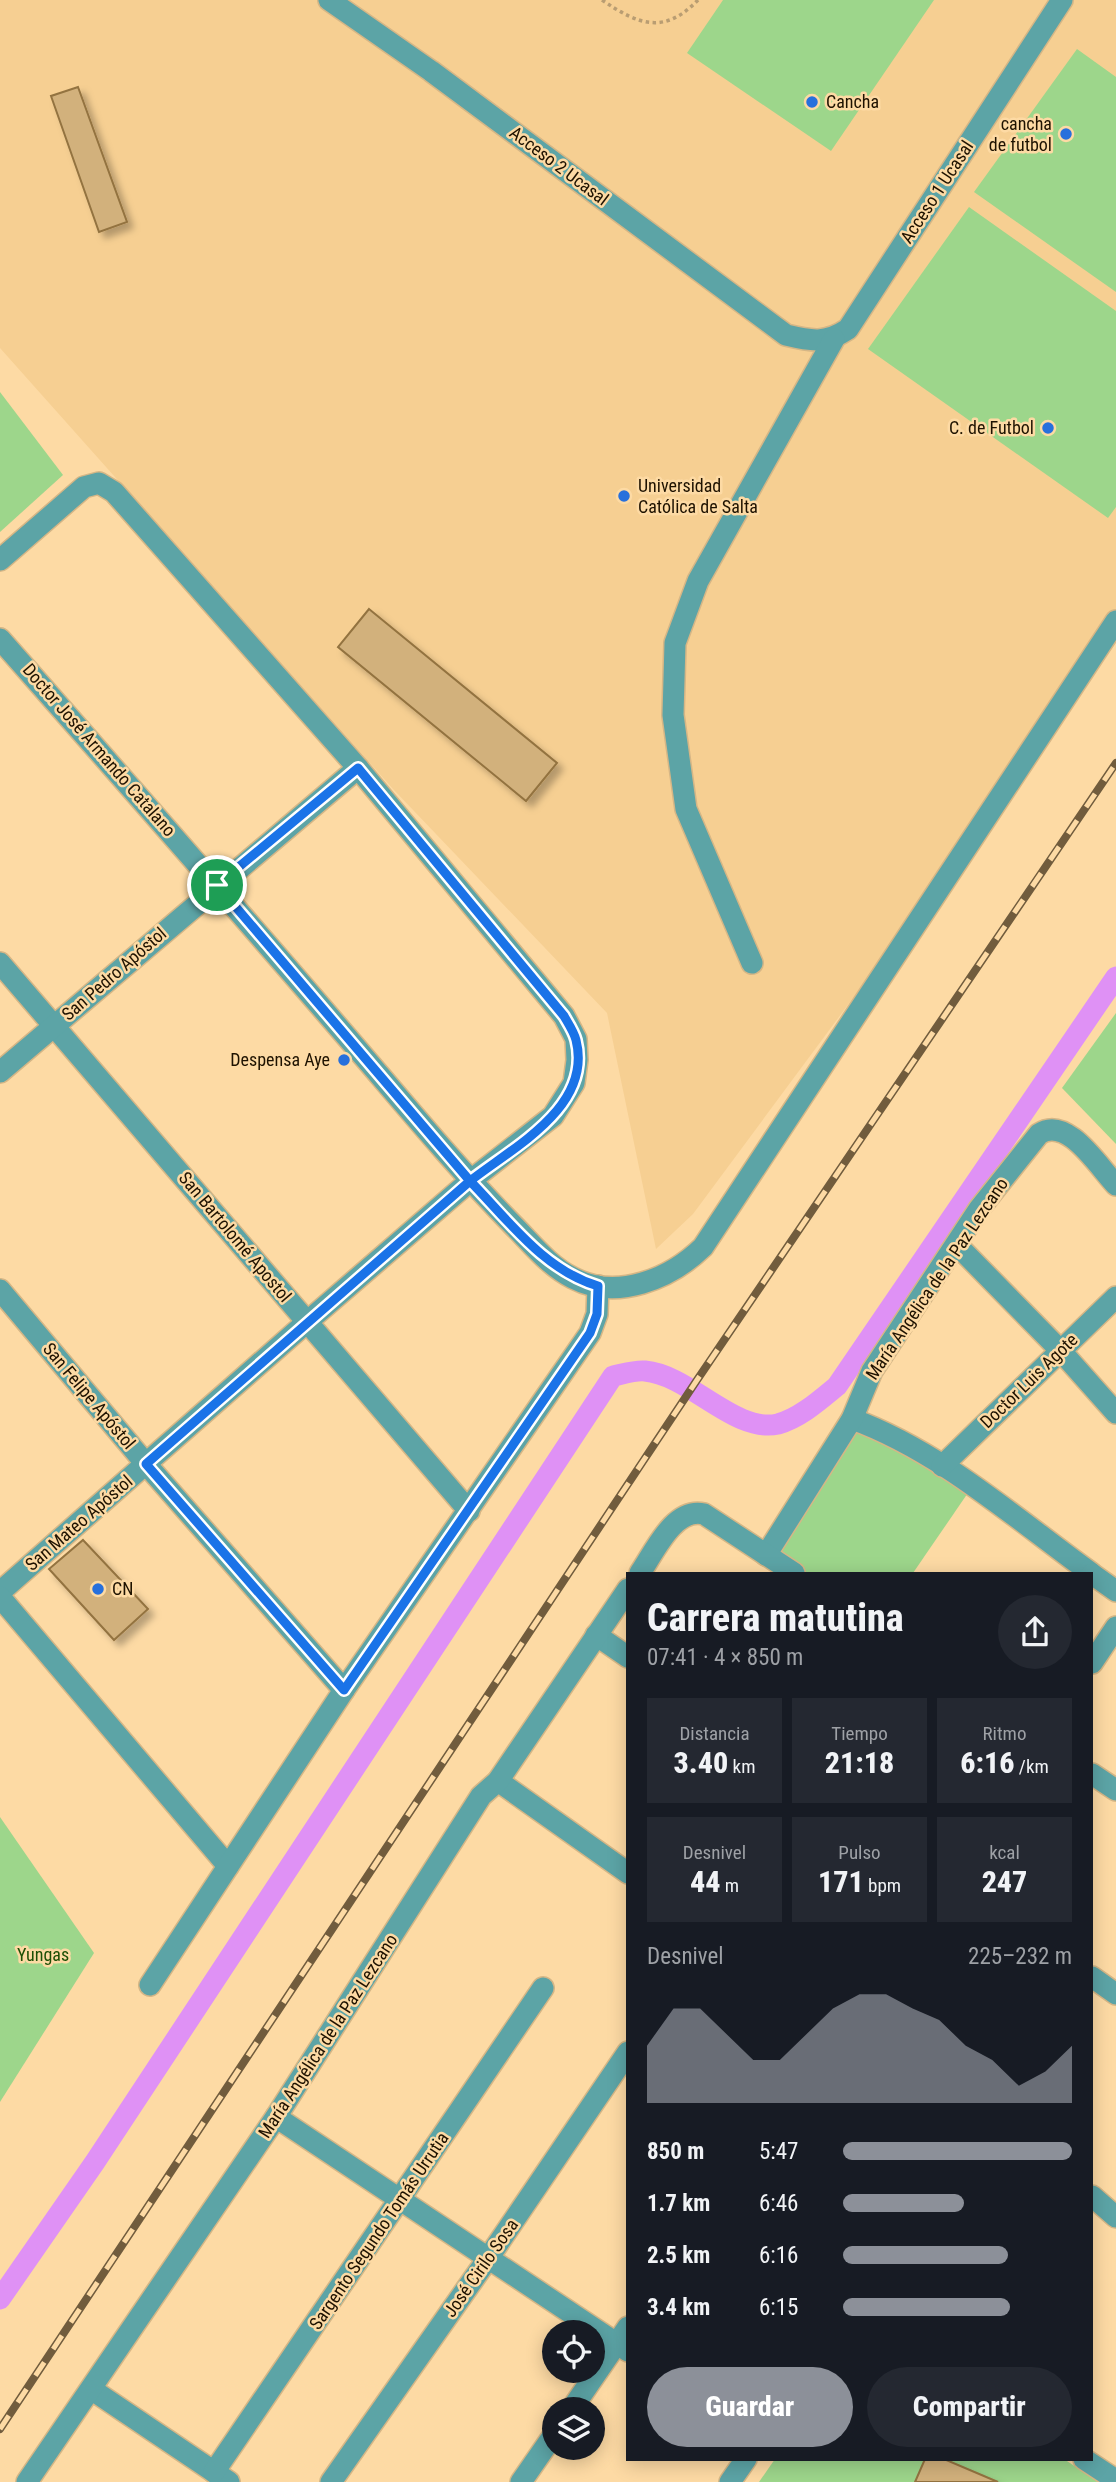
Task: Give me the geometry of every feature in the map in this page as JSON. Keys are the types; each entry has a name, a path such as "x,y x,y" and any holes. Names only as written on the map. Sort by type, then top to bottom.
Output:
{"street":[{"name":"Acceso 2 Ucasal","path":"329,0 431,71 786,335 816,342 834,339"},
{"name":"Acceso 1 Ucasal","path":"752,963 686,809 673,715 675,643 698,581 834,339 848,329 1062,0"},
{"name":"San Mateo Apóstol","path":"0,560 85,487 99,483 114,492 358,768 564,1016 576,1039 577,1059 574,1083 566,1100 553,1116 470,1181 306,1322 0,1595"},
{"path":"150,1986 344,1690 590,1333 597,1314 598,1286 634,1285 659,1280 687,1262 703,1247 1116,621"},
{"name":"Doctor José Armando Catalano","path":"0,639 217,885 470,1181 553,1265 574,1279 598,1286"},
{"name":"San Pedro Apóstol","path":"0,1072 358,768"},
{"name":"San Bartolomé Apostol","path":"0,963 469,1511"},
{"name":"María Angélica de la Paz Lezcano","path":"766,1555 852,1419 872,1371 979,1209 1028,1145 1047,1129 1058,1129 1070,1135 1116,1185"},
{"path":"957,1245 1116,1413"},
{"name":"San Felipe Apóstol","path":"0,1290 146,1464 344,1690"},
{"name":"Doctor Luis Agote","path":"942,1466 1116,1297"},
{"path":"852,1419 885,1431 942,1466 1089,1572"},
{"path":"641,1572 681,1516 693,1512 704,1514 792,1572"},
{"path":"1093,1575 1116,1591"},
{"name":"María Angélica de la Paz Lezcano","path":"27,2482 276,2117 481,1796 498,1781 626,1592"},
{"path":"0,1595 228,1866"},
{"path":"1093,1662 1116,1628"},
{"path":"596,1634 626,1656"},
{"path":"1093,1775 1116,1790"},
{"path":"498,1781 626,1872"},
{"path":"1093,1978 1116,1994"},
{"name":"Sargento Segundo Tomás Urrutia","path":"221,2477 401,2200 543,1989"},
{"name":"José Cirilo Sosa","path":"331,2482 489,2257 626,2055"},
{"path":"276,2117 489,2257 625,2340 581,2397"},
{"path":"1093,2196 1116,2208"},
{"path":"1093,2197 1116,2217"},
{"path":"91,2389 221,2477"},
{"path":"521,2482 542,2452"},
{"path":"730,2482 745,2461"},
{"path":"1087,2461 1116,2480"}],"path":[{"path":"602,0 635,20 664,24 688,11 698,0"}],"shaded area":[{"name":"Universidad Católica de Salta","path":"0,0 1116,0 1116,643 693,1214 656,1249 607,1013 393,789 0,348"}],"green space":[{"name":"Cancha","path":"723,0 934,0 831,151 687,53"},
{"name":"cancha de futbol","path":"1077,49 1116,77 1116,292 974,192"},
{"name":"C. de Futbol","path":"969,207 1116,311 1116,507 1108,518 868,349"},
{"path":"0,392 63,475 0,532"},
{"path":"1116,1013 1116,1144 1062,1088"},
{"path":"852,1419 972,1487 914,1572 792,1572 766,1555"},
{"name":"Yungas","path":"0,1817 94,1953 0,2102"},
{"path":"774,2461 1067,2461 1098,2482 759,2482"}],"building":[{"path":"78,87 127,222 99,232 51,96"},
{"path":"369,609 557,763 526,801 338,647"},
{"name":"CN","path":"83,1540 148,1609 114,1640 49,1569"},
{"path":"924,2461 949,2461 998,2482 915,2482"}],"waterway":[{"path":"0,2299 95,2162 613,1376 641,1371 662,1375 679,1382 729,1413 762,1425 786,1421 817,1403 837,1386 1116,977"}],"railway":[{"path":"0,2429 697,1380 1116,763"}],"place":[{"name":"Cancha","path":"812,102"},
{"name":"cancha de futbol","path":"1066,134"},
{"name":"C. de Futbol","path":"1048,428"},
{"name":"Universidad Católica de Salta","path":"624,496"},
{"name":"Despensa Aye","path":"344,1060"},
{"name":"CN","path":"98,1589"}],"route":[{"path":"217,885 358,768 564,1016 576,1039 574,1083 566,1100 553,1116 470,1181 553,1265 574,1279 598,1286 597,1314 590,1333 344,1690 146,1464 470,1181 217,885"}]}
